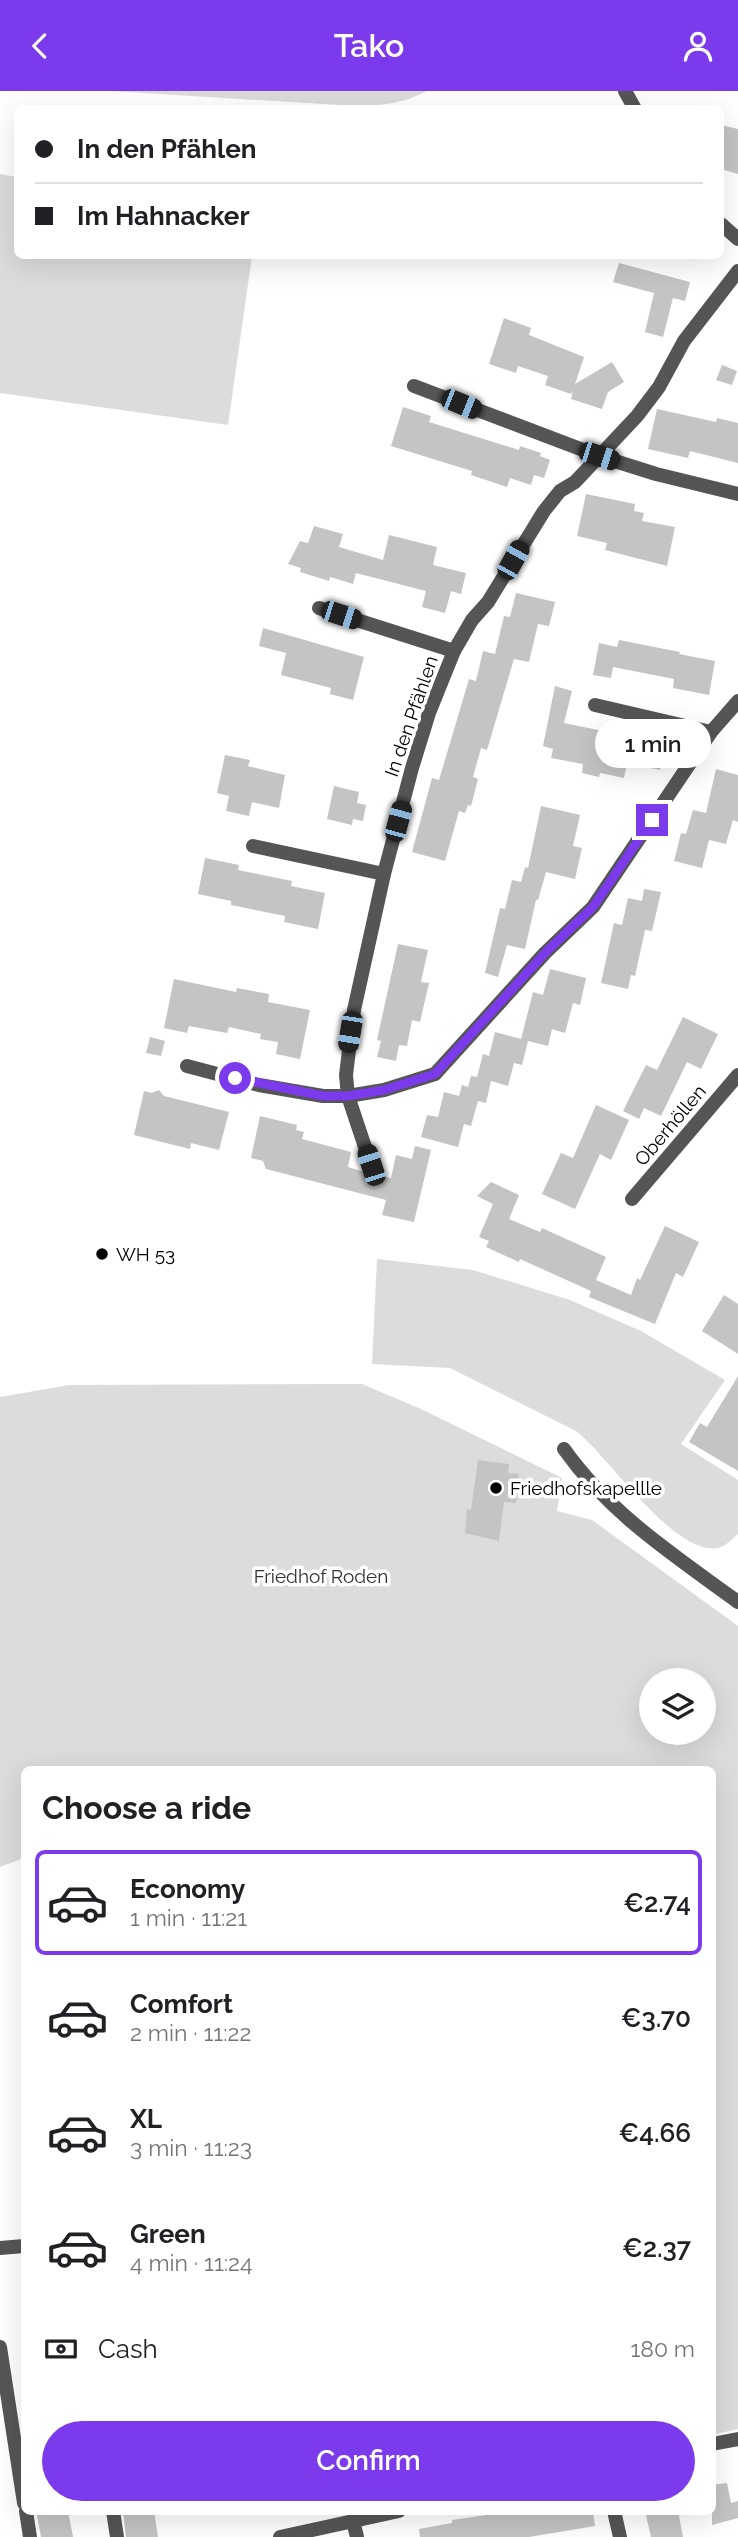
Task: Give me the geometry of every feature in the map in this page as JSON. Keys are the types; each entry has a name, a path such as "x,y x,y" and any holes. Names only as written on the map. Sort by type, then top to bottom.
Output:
{"street":[{"path":"724,227 738,239"},
{"name":"In den Pfählen","path":"371,1165 348,1096 347,1054 354,1010 384,874 426,724 454,651 472,621 488,602 544,511 560,491 575,482 644,407 659,387 684,341 738,271"},
{"path":"414,386 599,456 656,474 738,494"},
{"name":"In den Pfählen","path":"319,608 454,651"},
{"path":"187,1066 259,1085 323,1096 348,1096 384,1090 435,1074 545,953 593,907 711,732 738,701"},
{"path":"596,705 711,732"},
{"path":"253,846 384,874"},
{"name":"Oberhöllen","path":"632,1199 738,1075"},
{"path":"564,1449 603,1497 653,1540 738,1602"},
{"path":"0,2248 21,2246"},
{"path":"0,2347 21,2484"},
{"path":"716,2443 738,2439"},
{"path":"27,2515 30,2537"},
{"path":"114,2515 117,2537"},
{"path":"281,2537 381,2515"},
{"path":"615,2515 620,2537"},
{"path":"353,2521 356,2537"}],"green space":[{"path":"111,91 427,91 393,103 340,105"},
{"path":"0,174 14,176 14,259 252,259 228,425 0,393"},
{"path":"377,1259 473,1270 570,1300 641,1331 725,1380 681,1444 738,1480 738,1534 721,1547 704,1548 685,1539 644,1503 576,1431 450,1368 372,1364"},
{"name":"Friedhof Roden","path":"362,1384 421,1409 562,1478 557,1511 592,1520 738,1626 738,2429 716,2434 716,1766 21,1766 21,1859 0,1867 0,1397 69,1385"}],"building":[{"path":"724,126 738,129 738,174 724,170"},
{"path":"619,263 690,282 685,301 673,298 663,337 645,332 654,293 613,282"},
{"path":"504,318 531,328 529,335 584,357 575,384 612,362 624,382 608,392 602,409 571,399 573,390 571,394 545,385 548,376 518,366 516,373 489,364"},
{"path":"722,365 737,371 732,385 716,380"},
{"path":"403,407 431,416 429,422 519,450 520,446 541,453 540,456 550,460 544,478 534,475 531,485 510,478 507,487 471,475 472,471 391,446"},
{"path":"657,409 716,422 717,418 738,423 738,463 690,451 688,458 648,449"},
{"path":"586,494 635,504 634,511 644,513 642,521 675,527 667,566 605,550 607,543 577,536"},
{"path":"314,526 343,534 339,547 383,560 389,535 437,547 433,565 466,573 461,594 451,591 445,613 422,607 426,591 356,573 353,584 330,577 329,581 300,572 301,568 288,564 300,541 308,543"},
{"path":"516,593 555,602 549,626 538,624 529,662 514,659 487,750 481,748 473,777 478,779 471,806 468,805 465,813 459,811 445,861 412,852 432,778 439,780 469,679 476,681 483,651 495,654 504,616 510,617"},
{"path":"263,628 364,657 353,700 330,694 331,688 281,675 286,653 259,646"},
{"path":"619,640 715,661 709,695 673,688 674,679 613,667 611,678 593,675 599,643 617,647"},
{"path":"555,686 572,691 564,723 633,737 633,732 666,739 660,770 627,763 624,778 600,773 599,777 582,773 583,764 551,758 553,749 543,746"},
{"path":"225,755 250,760 248,766 285,775 279,808 252,802 249,816 226,811 229,796 217,793"},
{"path":"716,769 738,775 738,822 733,820 726,844 709,840 702,868 674,861 681,833 686,834 693,810 706,813"},
{"path":"334,786 359,792 357,803 366,805 363,821 353,819 352,825 327,819"},
{"path":"541,806 580,815 573,846 582,848 575,879 546,872 536,900 525,949 507,945 498,977 485,973 500,908 505,909 512,880 521,882 525,867 528,868"},
{"path":"205,858 239,865 238,870 292,881 291,886 325,893 318,929 284,922 285,916 231,905 231,901 198,894"},
{"path":"644,889 661,892 652,931 645,930 635,976 631,975 628,989 601,983 614,923 622,925 628,898 642,901"},
{"path":"398,944 428,950 421,982 429,983 420,1022 412,1020 407,1046 399,1045 396,1061 377,1057 381,1041 377,1040"},
{"path":"550,969 586,978 580,1005 573,1003 565,1033 552,1029 548,1046 528,1041 522,1065 514,1063 508,1086 491,1081 486,1103 478,1101 471,1126 464,1124 458,1147 421,1137 427,1115 438,1117 444,1092 459,1096 462,1085 468,1087 471,1076 477,1077 483,1054 489,1056 495,1032 521,1039 533,992 543,995"},
{"path":"174,979 236,992 237,988 269,994 268,1002 310,1010 300,1059 276,1054 278,1042 260,1039 261,1034 229,1027 227,1033 189,1026 187,1033 164,1028"},
{"path":"683,1017 718,1034 701,1069 687,1062 661,1116 644,1108 639,1119 623,1111 646,1065 657,1070"},
{"path":"150,1037 165,1041 161,1056 146,1053"},
{"path":"159,1090 164,1096 229,1112 219,1150 191,1143 190,1149 134,1135 144,1091 152,1093"},
{"path":"596,1105 629,1120 611,1160 600,1154 575,1209 542,1194 561,1153 573,1158"},
{"path":"260,1116 297,1125 296,1130 304,1132 302,1139 351,1152 348,1167 370,1174 391,1178 396,1155 412,1159 415,1146 431,1150 414,1222 382,1215 386,1200 266,1169 263,1161 251,1158"},
{"path":"491,1182 519,1195 509,1219 540,1232 542,1228 606,1257 596,1280 631,1295 637,1278 640,1280 665,1226 699,1242 683,1277 676,1273 655,1324 589,1297 591,1291 486,1247 489,1241 479,1237 493,1204 477,1196"},
{"path":"724,1295 738,1304 738,1354 702,1331"},
{"path":"738,1376 738,1471 689,1442 700,1423 707,1427"},
{"name":"Friedhofskapellle","path":"478,1460 509,1464 508,1473 519,1474 516,1503 504,1502 499,1541 465,1533 467,1509 471,1510"},
{"path":"727,2483 731,2503 738,2501 738,2518 712,2525 712,2515 716,2515 716,2484"},
{"path":"37,2515 69,2515 73,2537 41,2537"},
{"path":"123,2515 155,2515 158,2537 126,2537"},
{"path":"486,2515 594,2515 595,2526 529,2537 420,2537 419,2529 452,2523 452,2520"},
{"path":"646,2515 679,2515 683,2537 651,2537"}],"place":[{"name":"WH 53","path":"102,1254"},
{"name":"Friedhofskapellle","path":"496,1488"}],"route":[{"path":"235,1078 323,1096 348,1096 384,1090 435,1074 545,953 570,932 593,907 652,820"}]}
